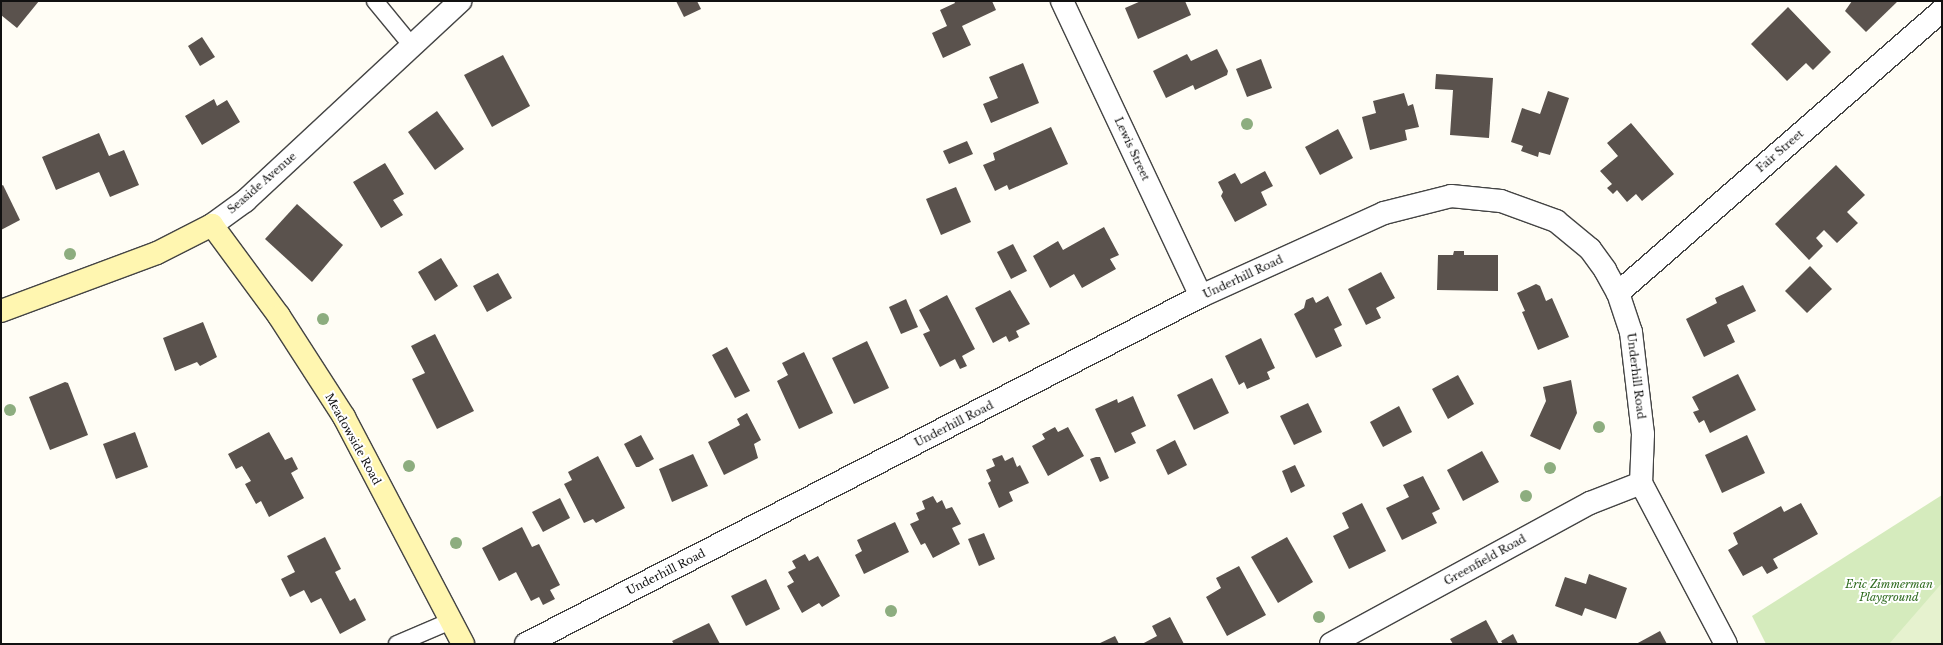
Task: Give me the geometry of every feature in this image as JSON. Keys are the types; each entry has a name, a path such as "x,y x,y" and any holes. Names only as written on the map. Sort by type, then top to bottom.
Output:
{"main road":[{"name":"Seaside Avenue","path":"1,311 157,253 212,224"},
{"name":"Meadowside Road","path":"212,224 279,316 344,417 463,644"}],"street":[{"name":"Seaside Avenue","path":"212,224 245,201 460,1"},
{"name":"Lewis Street","path":"1062,1 1201,296"},
{"name":"Fair Street","path":"1618,292 1942,10"},
{"name":"Underhill Road","path":"526,644 1201,296 1384,213 1451,196 1501,201 1556,221 1590,249 1618,292 1631,332 1637,367 1643,434 1641,483"},
{"name":"Greenfield Road","path":"1331,644 1590,503 1641,483"},
{"path":"1641,483 1726,644"}],"lane":[{"path":"375,1 412,46"},
{"path":"397,644 451,621"}],"green space":[{"name":"Eric Zimmerman Playground","path":"1942,495 1942,644 1766,644 1752,616"},
{"path":"1942,583 1942,644 1889,644"}],"building":[{"path":"1,1 39,1 17,28 1,15"},
{"path":"676,1 697,1 701,9 684,17"},
{"path":"954,1 992,1 996,10 962,26 971,45 943,58 932,33 947,26 940,10 955,3"},
{"path":"1141,1 1185,1 1191,15 1138,39 1125,8"},
{"path":"1852,1 1898,1 1866,32 1845,11"},
{"path":"1788,7 1831,52 1813,70 1806,63 1787,81 1751,44"},
{"path":"202,37 215,57 200,66 188,46"},
{"path":"1217,49 1228,71 1227,75 1195,90 1193,85 1166,98 1153,71 1187,54 1191,61"},
{"path":"503,55 530,106 492,127 464,75"},
{"path":"1261,59 1272,88 1247,97 1236,69"},
{"path":"1023,63 1039,103 991,123 983,104 998,98 989,77"},
{"path":"1436,74 1493,78 1489,138 1450,135 1453,90 1435,89"},
{"path":"1548,91 1569,98 1550,155 1539,152 1538,157 1521,151 1523,146 1511,142 1522,108 1540,114"},
{"path":"1404,93 1408,106 1413,104 1419,127 1405,130 1407,140 1370,150 1362,117 1376,113 1373,101"},
{"path":"214,99 217,106 227,100 240,122 202,145 185,116"},
{"path":"437,111 464,149 435,170 408,132"},
{"path":"1631,123 1674,174 1642,201 1636,194 1627,202 1617,190 1613,194 1607,188 1612,184 1600,171 1618,156 1607,143"},
{"path":"1051,127 1068,164 1009,190 1007,185 995,191 983,165 995,160 993,153"},
{"path":"1338,129 1353,158 1320,175 1305,147"},
{"path":"99,133 109,156 124,150 139,185 110,197 99,172 56,190 42,157"},
{"path":"967,141 973,154 949,164 943,151"},
{"path":"385,163 404,194 393,200 403,215 381,228 353,182"},
{"path":"1836,165 1865,195 1847,212 1858,223 1837,243 1824,230 1816,238 1823,246 1809,260 1775,224"},
{"path":"1265,171 1273,186 1261,192 1267,205 1235,222 1221,196 1223,192 1218,182 1235,173 1241,184"},
{"path":"3,185 20,220 1,230 1,186"},
{"path":"956,187 971,222 941,235 926,199"},
{"path":"297,204 343,245 312,282 265,239"},
{"path":"1104,227 1119,255 1110,259 1116,269 1082,288 1074,274 1050,288 1033,256 1058,241 1063,250"},
{"path":"1013,244 1027,271 1011,279 997,252"},
{"path":"1454,251 1464,251 1464,255 1498,255 1498,291 1437,290 1438,255 1453,255"},
{"path":"441,258 458,286 435,301 418,272"},
{"path":"1810,266 1832,289 1807,313 1785,291"},
{"path":"1381,272 1395,298 1376,308 1381,318 1366,325 1348,289"},
{"path":"498,273 512,298 487,312 473,286"},
{"path":"1536,284 1540,286 1546,301 1552,298 1569,337 1538,350 1522,312 1525,311 1517,293"},
{"path":"1743,285 1756,311 1727,325 1735,342 1704,357 1686,319 1717,303 1715,298"},
{"path":"1010,290 1030,324 1016,331 1019,337 1009,342 1006,336 993,343 975,308"},
{"path":"947,295 975,349 962,356 967,366 960,369 955,359 940,367 923,334 930,331 919,310"},
{"path":"1328,296 1342,325 1334,329 1342,346 1316,358 1294,314 1304,308 1306,300 1313,297 1316,303"},
{"path":"906,299 918,327 901,334 889,307"},
{"path":"203,322 217,357 200,366 197,362 175,371 163,338"},
{"path":"435,334 474,411 437,429 412,379 425,373 411,346"},
{"path":"1261,338 1275,368 1267,372 1270,379 1247,389 1244,382 1239,385 1225,356"},
{"path":"867,341 889,388 854,404 832,358"},
{"path":"727,347 750,391 735,398 712,355"},
{"path":"804,352 833,413 799,429 777,381 788,375 782,363"},
{"path":"1738,374 1756,410 1710,433 1704,420 1699,423 1693,412 1699,410 1692,397"},
{"path":"1458,375 1474,404 1448,419 1432,389"},
{"path":"1212,378 1229,413 1194,430 1177,395"},
{"path":"1571,380 1577,413 1560,450 1530,436 1546,401 1543,387"},
{"path":"65,382 68,383 88,435 50,450 29,397"},
{"path":"1133,396 1146,426 1131,433 1136,443 1115,453 1095,409 1117,399 1118,403"},
{"path":"1308,403 1322,432 1294,445 1280,416"},
{"path":"1399,406 1412,432 1383,447 1370,422"},
{"path":"747,413 761,440 754,444 758,458 724,475 708,442 740,425 737,419"},
{"path":"1055,427 1058,432 1068,427 1084,456 1048,476 1032,446 1045,439 1042,434"},
{"path":"135,432 148,467 116,479 103,444"},
{"path":"269,432 285,460 292,457 298,469 291,473 304,498 269,517 261,501 256,504 245,484 251,481 242,466 236,469 228,454"},
{"path":"641,435 654,459 639,467 636,467 624,444"},
{"path":"1747,435 1765,473 1722,493 1705,455"},
{"path":"1175,440 1187,465 1168,475 1156,450"},
{"path":"1482,451 1499,482 1463,501 1447,470"},
{"path":"693,454 708,486 672,502 659,469"},
{"path":"1002,455 1005,461 1013,457 1017,467 1020,465 1029,483 1009,492 1013,501 999,508 988,483 991,481 986,470 995,466 992,459"},
{"path":"598,456 625,508 596,523 593,519 584,523 564,484 572,480 568,472"},
{"path":"1100,457 1109,478 1100,482 1090,459"},
{"path":"1295,465 1305,486 1291,493 1282,471"},
{"path":"1423,476 1440,509 1432,513 1437,523 1402,540 1386,508 1409,497 1403,485"},
{"path":"933,496 937,503 942,500 946,509 952,507 961,524 952,528 960,544 933,558 925,543 921,545 910,524 919,520 916,513 925,509 922,501"},
{"path":"560,498 570,518 543,532 532,512"},
{"path":"1362,503 1386,551 1349,569 1333,536 1349,528 1342,513"},
{"path":"1801,503 1818,534 1773,559 1778,568 1767,574 1762,566 1743,576 1728,550 1738,544 1733,533 1781,506 1784,512"},
{"path":"895,522 909,552 864,574 855,555 862,551 857,540"},
{"path":"522,527 532,547 539,544 560,585 550,590 555,599 543,605 539,597 531,601 516,572 499,581 482,548"},
{"path":"984,533 995,559 979,566 968,539"},
{"path":"325,537 341,569 335,572 350,601 355,598 366,620 340,634 321,598 311,603 304,590 290,597 281,579 295,572 287,556"},
{"path":"1287,537 1313,582 1278,603 1251,557"},
{"path":"805,554 809,561 818,556 840,596 822,607 819,603 802,613 787,586 794,582 788,572 796,568 792,561"},
{"path":"1239,566 1266,615 1227,636 1206,597 1221,588 1216,578"},
{"path":"1589,574 1627,588 1616,619 1585,608 1582,616 1555,606 1565,577 1586,584"},
{"path":"766,579 780,609 746,626 731,596"},
{"path":"1170,617 1184,644 1142,644 1157,636 1152,626"},
{"path":"1486,620 1499,644 1453,644 1450,639"},
{"path":"709,623 720,644 674,644 672,641"},
{"path":"1660,631 1667,644 1636,644"},
{"path":"1513,634 1518,644 1503,644 1501,641"},
{"path":"1115,636 1119,644 1098,644"}]}
